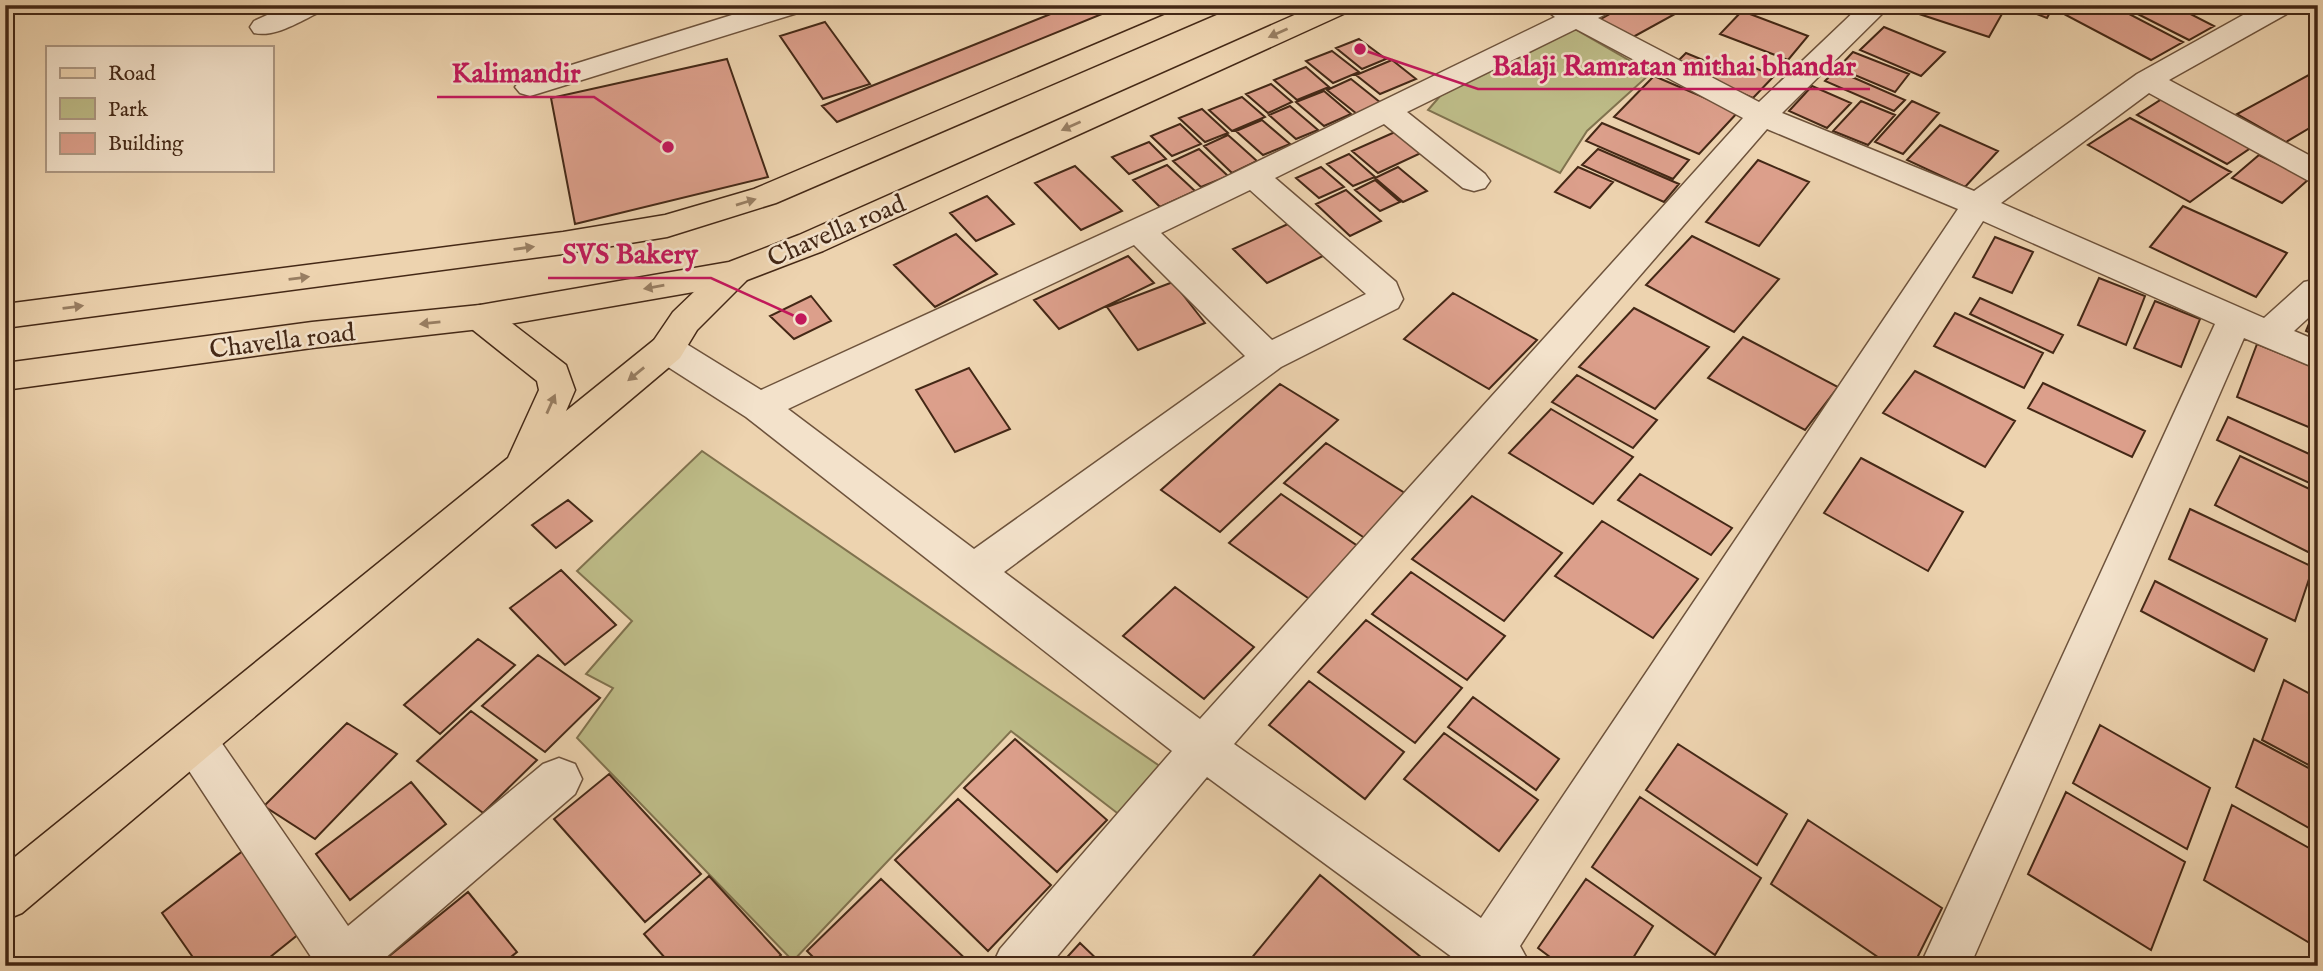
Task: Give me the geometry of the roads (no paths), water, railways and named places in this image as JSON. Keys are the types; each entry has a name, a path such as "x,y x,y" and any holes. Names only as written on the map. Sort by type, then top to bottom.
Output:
{"main road":[{"name":"Chavella road","path":"5,377 313,335 480,317 734,273 811,243 1340,5"},
{"path":"5,316 563,243 667,226 765,197 1193,8"},
{"path":"5,896 667,349 685,321 734,273"},
{"path":"480,317 553,374 557,390 524,466"}],"street":[{"path":"264,27 312,5"},
{"path":"530,87 794,5"},
{"path":"1017,966 1203,748 1762,116 1877,5"},
{"path":"667,349 759,407 1203,748 1490,961 1977,205 2147,80 2282,5"},
{"path":"759,407 1254,176 1387,111 1577,10 1762,116 1977,205 2318,356"},
{"path":"2147,80 2318,173"},
{"path":"1387,111 1474,181"},
{"path":"973,572 1268,358 1381,302 1387,295 1254,176"},
{"path":"1138,230 1268,358"},
{"path":"1945,966 2252,326 2315,291"},
{"path":"194,740 344,964 559,779"}],"place":[{"name":"Balaji Ramratan mithai bhandar","path":"1360,49"},
{"name":"Kalimandir","path":"668,147"},
{"name":"SVS Bakery","path":"801,319"}]}
